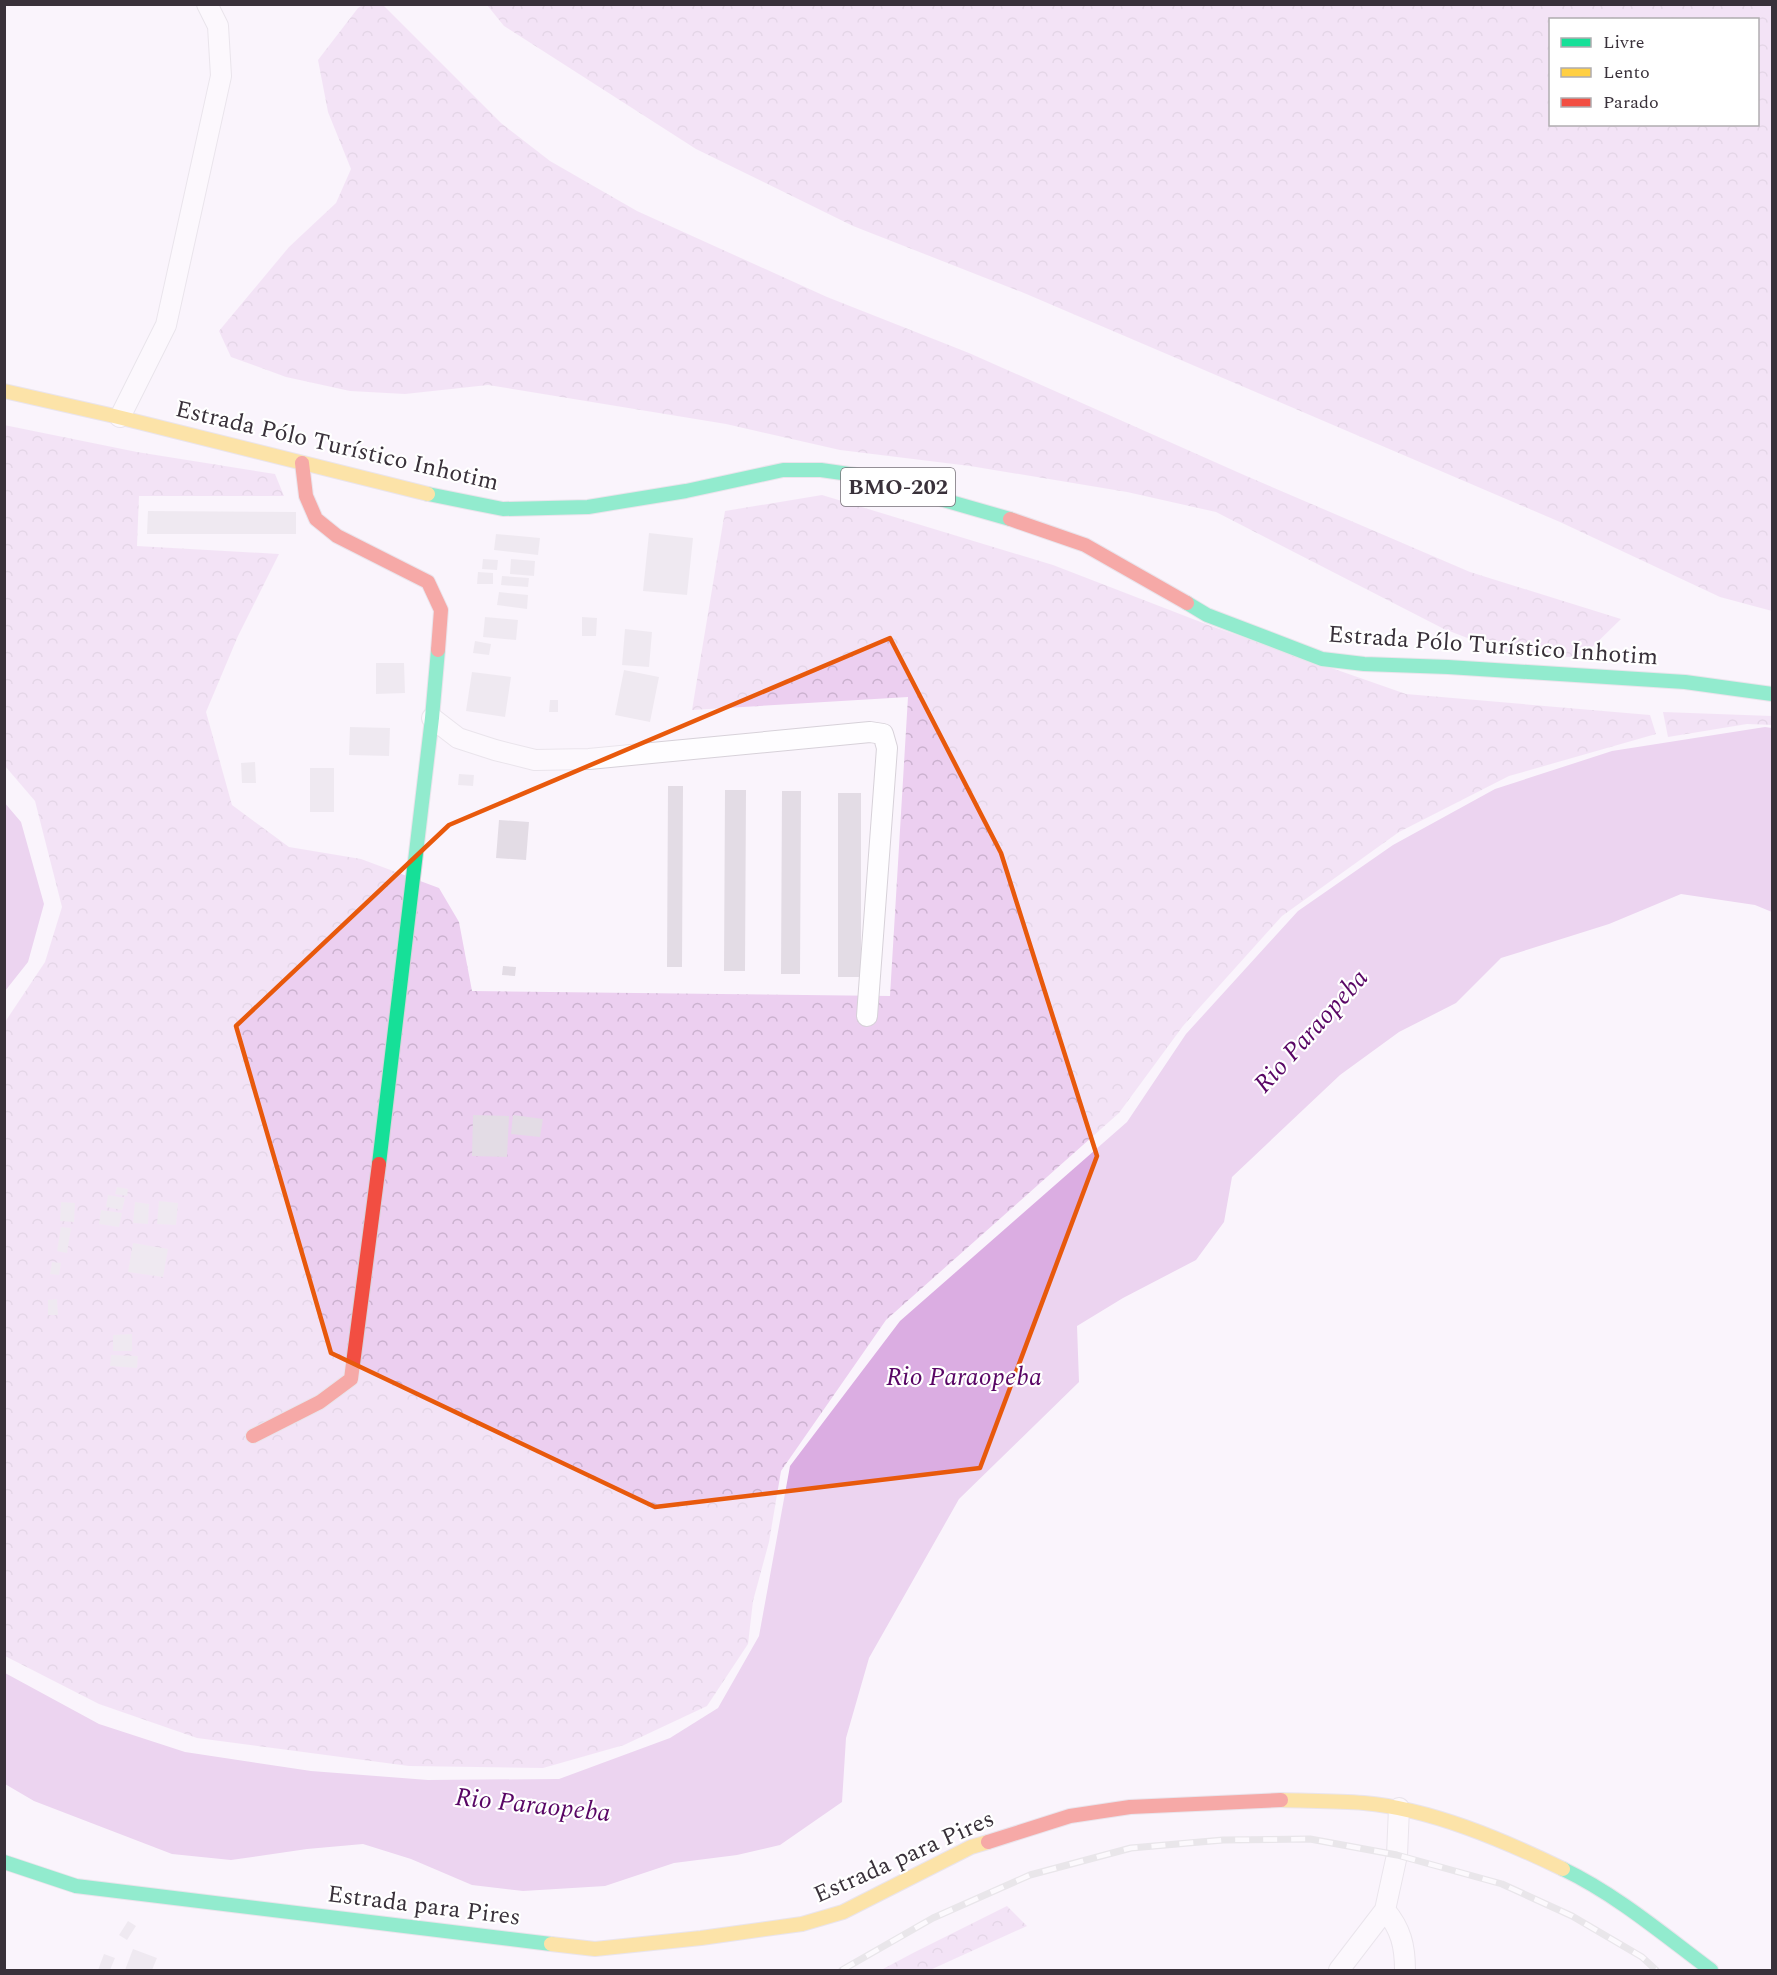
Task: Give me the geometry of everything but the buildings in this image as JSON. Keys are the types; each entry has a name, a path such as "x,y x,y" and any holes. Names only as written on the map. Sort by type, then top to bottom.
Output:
{"street":[{"path":"120,417 166,325 220,76 218,26 207,4"},
{"name":"Estrada Pólo Turístico Inhotim","path":"4,391 120,417 429,494 503,509 588,507 686,491 783,470 821,470 856,475 996,513 1085,545 1207,615 1322,659 1364,664 1685,682 1773,694"},
{"path":"253,1436 320,1402 351,1379 370,1242 432,718 441,610 428,582 337,536 316,519 306,496 302,463"},
{"path":"432,718 458,738 535,760 589,759 870,732 883,734 887,748 867,1016"},
{"name":"Estrada para Pires","path":"4,1862 76,1886 595,1949 802,1924 843,1912 971,1847 1070,1816 1130,1808 1272,1800 1365,1803 1432,1816 1481,1833 1538,1857 1585,1880 1647,1922 1711,1971"},
{"path":"1339,1971 1385,1910 1397,1855 1399,1808"},
{"path":"1385,1910 1397,1925 1402,1942 1405,1971"}],"highlighted area":[{"path":"890,638 1001,853 1097,1156 980,1468 655,1507 331,1353 236,1026 449,825"}],"green space":[{"path":"364,4 383,5 501,123 550,161 637,211 827,297 969,353 1470,572 1621,619 1581,658 1504,652 1444,629 1216,512 1127,492 970,466 840,450 726,424 488,385 405,394 350,391 286,377 231,357 219,331 289,247 336,203 351,169 328,112 318,60 358,8"},
{"path":"487,5 1772,5 1772,611 1720,597 1560,522 1024,293 853,226 696,149 504,26"},
{"path":"4,425 137,452 275,474 284,496 139,496 137,546 279,554 238,636 206,712 232,805 289,847 361,859 439,888 459,922 472,991 890,996 908,697 692,710 725,511 822,495 1053,565 1211,626 1406,694 1650,715 1656,734 1509,776 1399,832 1282,916 1183,1026 1119,1113 886,1320 781,1471 769,1542 753,1601 748,1644 707,1706 624,1745 543,1768 409,1766 197,1738 99,1704 5,1656 5,1022 45,962 62,907 35,801 5,766"},
{"path":"1663,712 1772,716 1772,725 1747,724 1668,737"},
{"path":"1007,1906 1027,1926 930,1970 881,1970 913,1953"}],"water":[{"name":"Rio Paraopeba","path":"1765,727 1772,728 1772,912 1755,905 1681,894 1609,924 1501,958 1456,1003 1399,1032 1340,1075 1232,1177 1224,1222 1196,1260 1123,1298 1077,1326 1079,1382 959,1499 869,1658 846,1738 842,1802 780,1845 737,1855 674,1863 605,1886 523,1891 472,1885 411,1859 363,1844 231,1860 172,1854 34,1801 5,1784 5,1673 99,1724 185,1752 311,1771 428,1780 559,1779 670,1738 718,1708 759,1636 790,1466 900,1321 1127,1122 1186,1034 1298,911 1393,845 1495,789 1612,751"},
{"path":"4,802 21,822 44,904 28,962 5,991"}],"railway":[{"path":"842,1970 933,1918 1030,1875 1131,1848 1223,1840 1310,1839 1397,1855 1502,1884 1572,1916 1642,1957 1656,1970"}],"traffic: fast":[{"path":"428,494 503,509 588,507 686,491 783,470 821,470 856,475 1010,519"},
{"path":"1187,603 1207,615 1322,659 1364,664 1685,682 1772,694"},
{"path":"379,1164 438,650"},
{"path":"4,1862 76,1886 551,1944"},
{"path":"1563,1869 1621,1903 1711,1970"}],"traffic: slow":[{"path":"4,391 428,494"},
{"path":"1281,1800 1364,1803 1415,1812 1466,1827 1563,1869"},
{"path":"551,1944 595,1949 802,1924 843,1912 971,1847 988,1842"}],"traffic: jam":[{"path":"302,463 306,496 316,519 337,536 428,582 441,610 438,650"},
{"path":"1010,519 1085,545 1187,603"},
{"path":"253,1436 320,1402 351,1379 379,1164"},
{"path":"988,1842 1070,1816 1130,1807 1281,1800"}]}
